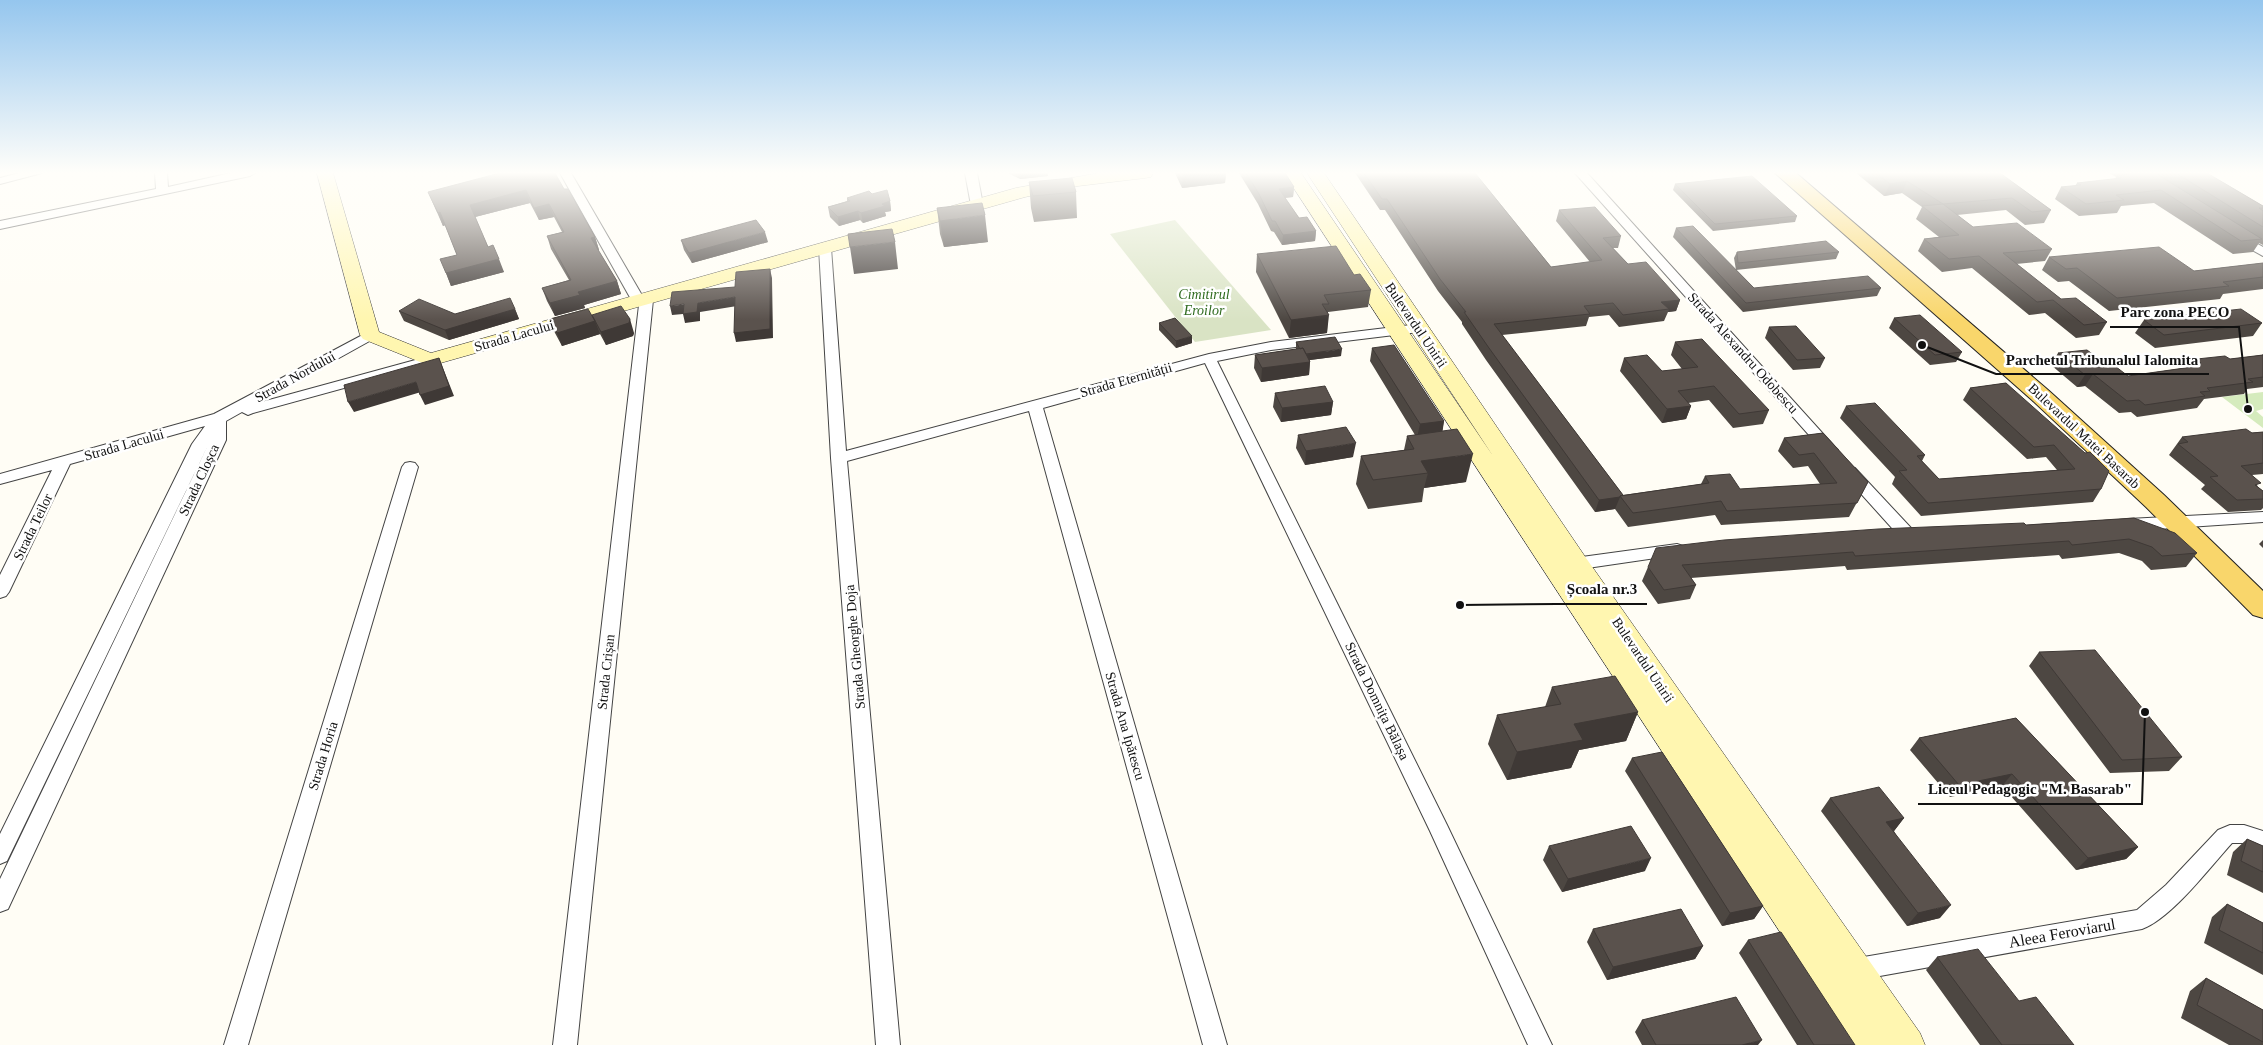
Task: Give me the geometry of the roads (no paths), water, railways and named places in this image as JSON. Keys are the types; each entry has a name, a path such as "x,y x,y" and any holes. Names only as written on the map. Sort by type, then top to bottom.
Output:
{"main road":[{"name":"Bulevardul Matei Basarab","path":"1839,222 2040,395 2178,523 2263,608"}],"street":[{"path":"0,225 16,222"},
{"path":"338,222 370,335 430,360"},
{"path":"594,222 642,300"},
{"name":"Strada Lacului","path":"0,479 825,248 900,222"},
{"name":"Bulevardul Unirii","path":"1327,222 1407,330 1566,566 1827,975 1874,1045"},
{"name":"Bulevardul Unirii","path":"1343,222 1407,330"},
{"name":"Strada Alexandru Odobescu","path":"1623,222 1906,533"},
{"path":"2230,232 2263,252"},
{"name":"Strada Gheorghe Doja","path":"825,248 839,458 888,1045"},
{"name":"Strada Crișan","path":"565,1045 642,300"},
{"name":"Strada Eternității","path":"839,458 1209,358 1271,346 1407,330"},
{"name":"Strada Nordului","path":"219,418 370,335"},
{"name":"Strada Domnița Bălașa","path":"1209,358 1440,831 1540,1045"},
{"name":"Strada Ana Ipătescu","path":"1035,406 1215,1045"},
{"name":"Strada Cloșca","path":"0,855 200,444 219,418"},
{"name":"Strada Cloșca","path":"0,902 218,440 219,418"},
{"name":"Strada Teilor","path":"0,592 64,461"},
{"name":"Strada Horia","path":"236,1045 410,467"},
{"path":"2108,526 2263,517"},
{"path":"1886,535 1925,533"},
{"path":"1566,566 1623,556 1689,549"},
{"name":"Bulevardul Unirii","path":"1566,566 1908,1045"},
{"name":"Aleea Feroviarul","path":"1827,975 2142,919 2174,892 2225,836 2232,833 2244,833 2263,841"}],"place":[{"name":"Parchetul Tribunalul Ialomita","path":"1922,345"},
{"name":"Parc zona PECO","path":"2248,409"},
{"name":"Școala nr.3","path":"1460,605"},
{"name":"Liceul Pedagogic \"M. Basarab\"","path":"2145,712"}],"park label":[{"name":"Cimitirul Eroilor","path":"1204,302"}]}
